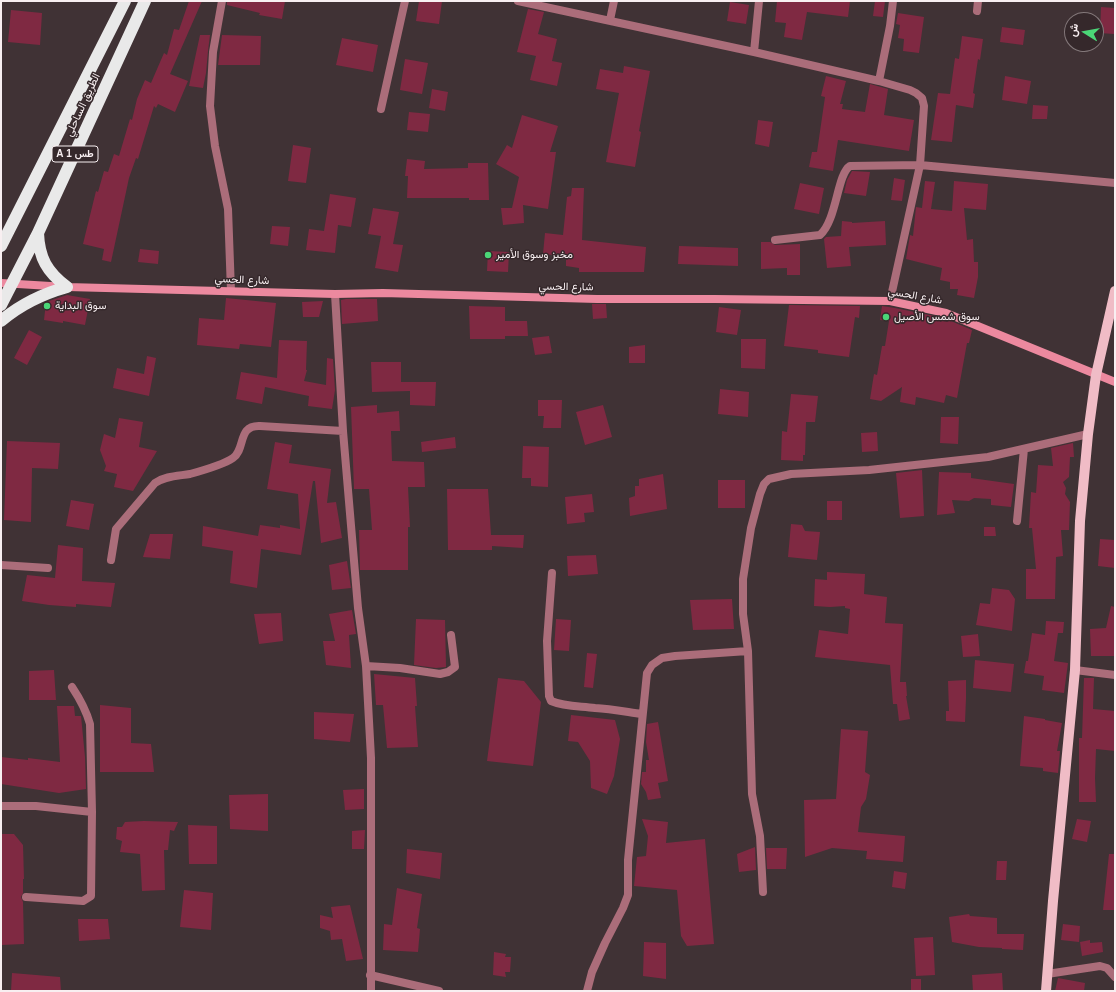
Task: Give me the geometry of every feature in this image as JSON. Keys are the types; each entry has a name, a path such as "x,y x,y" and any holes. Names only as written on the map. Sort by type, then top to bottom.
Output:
{"highway":[{"name":"الطريق الساحلي","path":"1,246 125,1"},
{"name":"الطريق الساحلي","path":"1,305 6,283 38,233 145,1"},
{"path":"38,233 42,258 48,269 67,287"},
{"path":"1,321 37,297 67,287"}],"main road":[{"path":"1046,991 1074,670 1080,521 1088,434 1096,375 1115,291"}],"street":[{"path":"222,1 213,52 210,106 215,146 228,209 231,291"},
{"path":"381,110 405,1"},
{"path":"518,1 610,20 879,81 910,90 922,98 924,106 920,165 890,301"},
{"path":"610,20 614,1"},
{"path":"754,52 759,1"},
{"path":"879,81 890,26 893,1"},
{"path":"977,11 978,1"},
{"path":"775,240 820,235 826,231 846,171 850,166 920,165 1115,184"},
{"name":"شارع الحسي","path":"6,283 67,287 335,294 383,293 597,298 890,301 946,313 1115,382"},
{"path":"335,294 343,431 358,608 366,666 371,758 371,991"},
{"path":"111,560 116,529 155,483 168,477 192,473 234,457 240,451 240,442 248,429 254,426 260,426 343,431"},
{"path":"763,892 760,836 752,794 748,650 743,614 743,579 751,528 764,484 769,479 790,474 869,470 988,458 1024,448 1088,434"},
{"path":"1017,521 1024,448"},
{"path":"1,565 48,568"},
{"path":"552,573 547,641 549,696 551,701 557,704 642,714"},
{"path":"366,666 400,668 440,674 448,672 455,667 451,635"},
{"path":"587,991 592,972 628,895 628,860 642,714 648,673 652,665 662,658 748,650"},
{"path":"1074,670 1115,675"},
{"path":"26,898 83,901 91,896 92,812 90,724 86,711 72,687"},
{"path":"1,806 36,806 92,812"},
{"path":"1047,974 1100,966 1111,971 1115,976"},
{"path":"370,975 439,991"}],"building":[{"path":"189,1 202,1 170,74 188,81 175,112 158,104 156,108 154,106 138,159 136,158 129,178 111,262 102,260 104,249 83,244 96,191 98,192 104,171 108,172 114,154 119,156 130,119 132,120 137,99 145,80 151,83 164,53 167,55 174,29 179,30"},
{"path":"227,1 285,1 282,19 259,15 260,13 227,5"},
{"path":"419,1 442,1 439,24 416,21"},
{"path":"777,1 850,1 848,17 807,12 802,40 784,37 786,23 775,22"},
{"path":"875,1 885,1 883,17 873,16"},
{"path":"730,2 749,5 746,24 727,21"},
{"path":"1101,7 1115,8 1114,34 1104,33 1104,12 1101,12"},
{"path":"528,9 544,12 538,34 557,39 552,61 562,63 557,86 530,80 536,56 517,52"},
{"path":"11,10 42,13 40,45 8,42"},
{"path":"898,13 924,17 919,53 903,51 904,39 898,38 900,25 896,24"},
{"path":"1002,27 1025,30 1023,45 1000,42"},
{"path":"200,35 210,35 203,88 189,86"},
{"path":"222,35 261,36 260,65 218,65"},
{"path":"962,36 983,39 980,60 978,59 973,93 975,94 973,108 956,105 952,142 931,140 938,93 950,94 955,58 959,59"},
{"path":"342,38 378,45 373,72 336,65"},
{"path":"405,59 428,63 422,94 400,90"},
{"path":"624,66 650,71 639,131 641,132 635,167 606,162 619,93 596,89 600,69 623,73"},
{"path":"826,76 846,81 840,104 843,104 842,109 865,112 870,84 888,89 884,115 914,120 909,151 838,140 833,171 809,167 812,152 817,152 825,97 821,96"},
{"path":"1005,76 1031,81 1027,104 1002,100"},
{"path":"432,89 448,92 445,111 429,108"},
{"path":"1033,105 1048,106 1047,119 1032,119"},
{"path":"409,112 430,114 428,132 407,130"},
{"path":"522,115 558,126 550,152 556,152 548,209 523,205 524,223 503,225 501,208 512,208 519,177 496,164 507,145 512,148"},
{"path":"758,120 773,122 769,147 755,144"},
{"path":"293,145 311,148 306,183 288,181"},
{"path":"407,159 425,161 424,169 468,168 468,163 488,163 489,200 469,200 469,198 407,198 408,176 405,176"},
{"path":"852,171 870,172 866,196 844,193 847,180"},
{"path":"894,178 905,180 902,201 891,200"},
{"path":"925,181 935,182 931,209 952,211 954,181 988,184 986,210 964,208 967,240 973,239 974,262 978,262 978,277 974,298 957,295 958,289 950,289 950,282 940,280 942,268 906,259 910,235 913,236 916,207 922,208"},
{"path":"800,183 824,188 819,214 794,209"},
{"path":"572,188 584,188 582,240 646,247 644,272 579,272 579,268 566,266 566,256 543,254 545,233 563,235 567,197 571,196"},
{"path":"330,194 356,198 351,227 338,225 335,253 306,250 309,229 324,231"},
{"path":"373,208 399,212 393,244 403,245 398,272 375,268 381,236 368,234"},
{"path":"842,221 852,223 885,221 886,245 849,247 851,266 827,268 824,239 826,237 841,236"},
{"path":"272,226 290,227 288,246 270,244"},
{"path":"761,242 770,242 775,245 800,244 800,275 787,275 787,268 761,269"},
{"path":"679,246 738,248 738,266 678,264"},
{"path":"140,249 159,251 158,264 138,262"},
{"path":"488,251 509,252 508,272 487,271"},
{"path":"67,295 90,299 85,325 63,321 63,323 44,320 46,302"},
{"path":"226,298 276,303 271,347 240,344 239,349 197,345 199,318 224,320"},
{"path":"377,299 378,321 342,324 341,300"},
{"path":"323,301 319,317 303,317 302,302"},
{"path":"592,304 606,304 607,318 593,319"},
{"path":"789,305 860,306 859,318 855,317 849,357 818,353 818,350 784,346"},
{"path":"469,306 505,307 505,321 527,321 528,336 505,336 505,339 470,339"},
{"path":"882,306 944,318 972,330 969,343 967,343 957,398 946,395 944,403 916,397 915,405 900,402 902,387 881,401 870,399 874,374 877,375 882,346 885,346 889,321 880,320"},
{"path":"719,307 741,310 737,335 716,332"},
{"path":"29,330 42,337 27,365 14,358"},
{"path":"549,336 552,353 535,355 532,338"},
{"path":"741,339 766,339 765,369 741,368"},
{"path":"279,340 307,341 307,370 304,381 326,385 327,358 333,359 335,390 332,409 308,406 309,396 265,387 262,404 236,399 241,372 277,378"},
{"path":"645,345 645,363 629,363 629,347"},
{"path":"147,356 156,358 149,396 113,388 117,368 144,374"},
{"path":"371,362 401,362 401,382 436,382 435,406 410,405 410,391 372,392"},
{"path":"720,389 749,392 748,417 718,414"},
{"path":"791,394 818,396 815,422 806,422 805,455 803,455 803,461 781,460 782,431 787,432"},
{"path":"538,400 562,400 561,428 543,428 544,416 538,416"},
{"path":"377,405 377,413 399,411 400,431 391,431 392,461 424,462 425,487 408,487 410,527 408,527 408,570 360,570 359,530 372,530 369,489 354,489 351,407"},
{"path":"603,405 612,437 585,445 576,412"},
{"path":"941,417 959,417 958,444 940,443"},
{"path":"119,418 143,422 139,447 157,451 133,491 114,487 117,474 104,471 106,466 100,450 104,434 115,438"},
{"path":"877,432 878,451 862,452 861,433"},
{"path":"455,437 456,448 422,452 421,442"},
{"path":"7,441 60,443 58,469 32,468 31,522 4,520"},
{"path":"275,442 292,445 289,463 331,469 327,503 336,502 342,538 321,543 315,481 313,481 301,555 261,549 257,588 230,583 233,551 202,546 203,526 258,536 260,525 280,528 280,525 300,529 298,494 267,489"},
{"path":"1073,443 1074,457 1070,457 1069,477 1063,482 1066,488 1065,494 1070,502 1069,530 1061,530 1063,556 1056,557 1055,599 1026,599 1026,569 1036,569 1032,528 1029,528 1031,492 1036,493 1038,465 1053,466 1051,448"},
{"path":"523,446 549,447 548,487 531,486 531,478 522,478"},
{"path":"922,470 924,516 900,518 896,473"},
{"path":"939,472 971,473 971,478 1014,484 1011,507 991,505 991,499 974,498 969,501 952,500 955,513 937,515"},
{"path":"663,474 667,509 630,516 629,498 635,496 635,486 639,486 639,479"},
{"path":"718,480 745,480 745,508 718,508"},
{"path":"447,489 488,489 491,535 524,535 523,548 492,546 492,550 448,550"},
{"path":"592,494 594,512 584,513 585,522 567,524 565,497"},
{"path":"71,500 94,504 89,530 66,526"},
{"path":"827,501 842,501 842,520 827,520"},
{"path":"791,524 802,525 805,531 820,532 817,560 788,557"},
{"path":"984,527 995,527 996,536 984,536"},
{"path":"150,534 173,534 170,559 143,557"},
{"path":"1100,539 1115,540 1115,568 1098,566"},
{"path":"58,545 83,548 82,581 115,583 111,607 76,604 76,607 22,601 27,575 55,578"},
{"path":"596,555 598,574 568,576 567,556"},
{"path":"347,561 351,588 332,590 329,565"},
{"path":"827,572 865,574 864,594 887,597 885,623 903,624 900,682 906,682 906,696 910,719 899,721 897,704 893,704 890,665 815,657 819,630 848,634 850,609 845,608 845,606 814,606 815,579 827,580"},
{"path":"992,588 1009,590 1015,599 1012,631 976,625 980,603 990,604"},
{"path":"732,599 734,629 693,630 690,600"},
{"path":"1111,606 1115,607 1115,656 1091,656 1090,629 1106,628"},
{"path":"352,610 356,634 349,635 351,668 326,665 323,641 335,641 329,614"},
{"path":"281,613 283,641 259,644 254,614"},
{"path":"416,619 445,620 446,667 436,668 414,665"},
{"path":"556,619 571,620 569,651 554,650"},
{"path":"1046,621 1064,622 1063,633 1058,633 1054,661 1068,663 1064,693 1042,690 1044,676 1024,673 1026,661 1028,661 1032,633 1045,635"},
{"path":"978,634 980,656 963,657 961,636"},
{"path":"587,653 597,654 593,688 584,687"},
{"path":"975,660 1014,664 1011,692 973,688"},
{"path":"54,670 56,700 29,700 29,671"},
{"path":"374,674 415,678 417,706 415,706 418,747 387,748 383,705 376,705"},
{"path":"498,678 524,681 541,702 533,766 487,761"},
{"path":"1084,678 1094,678 1093,709 1115,711 1115,751 1096,749 1096,802 1079,802 1079,738 1082,738"},
{"path":"966,680 965,722 946,721 946,711 949,711 948,681"},
{"path":"100,705 131,708 131,743 151,744 154,772 100,772"},
{"path":"57,706 74,706 75,716 81,716 86,789 59,793 1,784 1,757 28,760 28,758 60,762"},
{"path":"314,712 354,714 350,742 314,739"},
{"path":"571,715 615,720 620,739 614,776 607,794 591,788 590,761 578,742 568,741"},
{"path":"1024,716 1062,723 1057,751 1060,751 1058,773 1043,771 1043,768 1020,766"},
{"path":"658,722 668,781 658,783 661,798 648,800 646,792 641,784 642,772 646,772 646,760 649,760 646,742 647,724"},
{"path":"841,729 868,731 865,772 870,775 866,799 861,807 858,832 905,836 903,862 866,859 867,851 832,848 805,857 804,800 836,799"},
{"path":"364,789 364,809 345,810 343,790"},
{"path":"268,794 268,831 230,829 229,795"},
{"path":"642,819 668,822 666,843 705,839 714,944 687,946 681,936 677,890 634,886 637,857 646,856 648,836"},
{"path":"1077,819 1091,821 1087,842 1072,839"},
{"path":"125,822 178,822 174,831 170,830 168,850 164,850 165,890 142,891 140,854 120,852 122,841 116,839 117,827 122,827"},
{"path":"188,825 217,826 217,864 189,864"},
{"path":"365,830 364,849 352,849 352,831"},
{"path":"1,834 14,834 23,845 24,879 23,893 21,897 23,902 24,944 1,945"},
{"path":"755,847 756,870 739,872 737,854"},
{"path":"766,848 787,848 786,869 767,869"},
{"path":"407,849 442,853 440,879 406,873"},
{"path":"1109,854 1115,854 1115,910 1103,910"},
{"path":"997,861 1007,861 1006,880 996,880"},
{"path":"894,871 907,873 905,889 892,887"},
{"path":"397,888 422,894 417,928 420,929 418,952 383,950 384,924 392,925"},
{"path":"184,890 213,893 211,930 180,927"},
{"path":"350,905 363,959 346,961 342,939 331,940 330,931 320,928 320,915 333,918 331,907"},
{"path":"969,914 970,916 997,918 997,934 1024,934 1023,950 979,947 952,942 949,917"},
{"path":"78,919 108,919 110,939 79,941"},
{"path":"1063,924 1080,926 1079,942 1061,940"},
{"path":"933,937 935,975 916,976 914,938"},
{"path":"1090,940 1090,943 1102,942 1103,952 1082,956 1080,942"},
{"path":"644,942 666,943 666,979 643,976"},
{"path":"494,952 506,954 505,957 511,957 510,972 505,972 506,977 493,975"},
{"path":"12,973 60,977 61,991 11,991"},
{"path":"1002,973 1003,991 973,991 972,975"},
{"path":"1058,978 1085,983 1084,991 1055,991"},
{"path":"911,979 921,979 921,991 911,991"}],"place":[{"name":"مخبز وسوق الأمير","path":"488,255"},
{"name":"سوق البداية","path":"47,306"},
{"name":"سوق شمس الأصيل","path":"886,317"}]}
